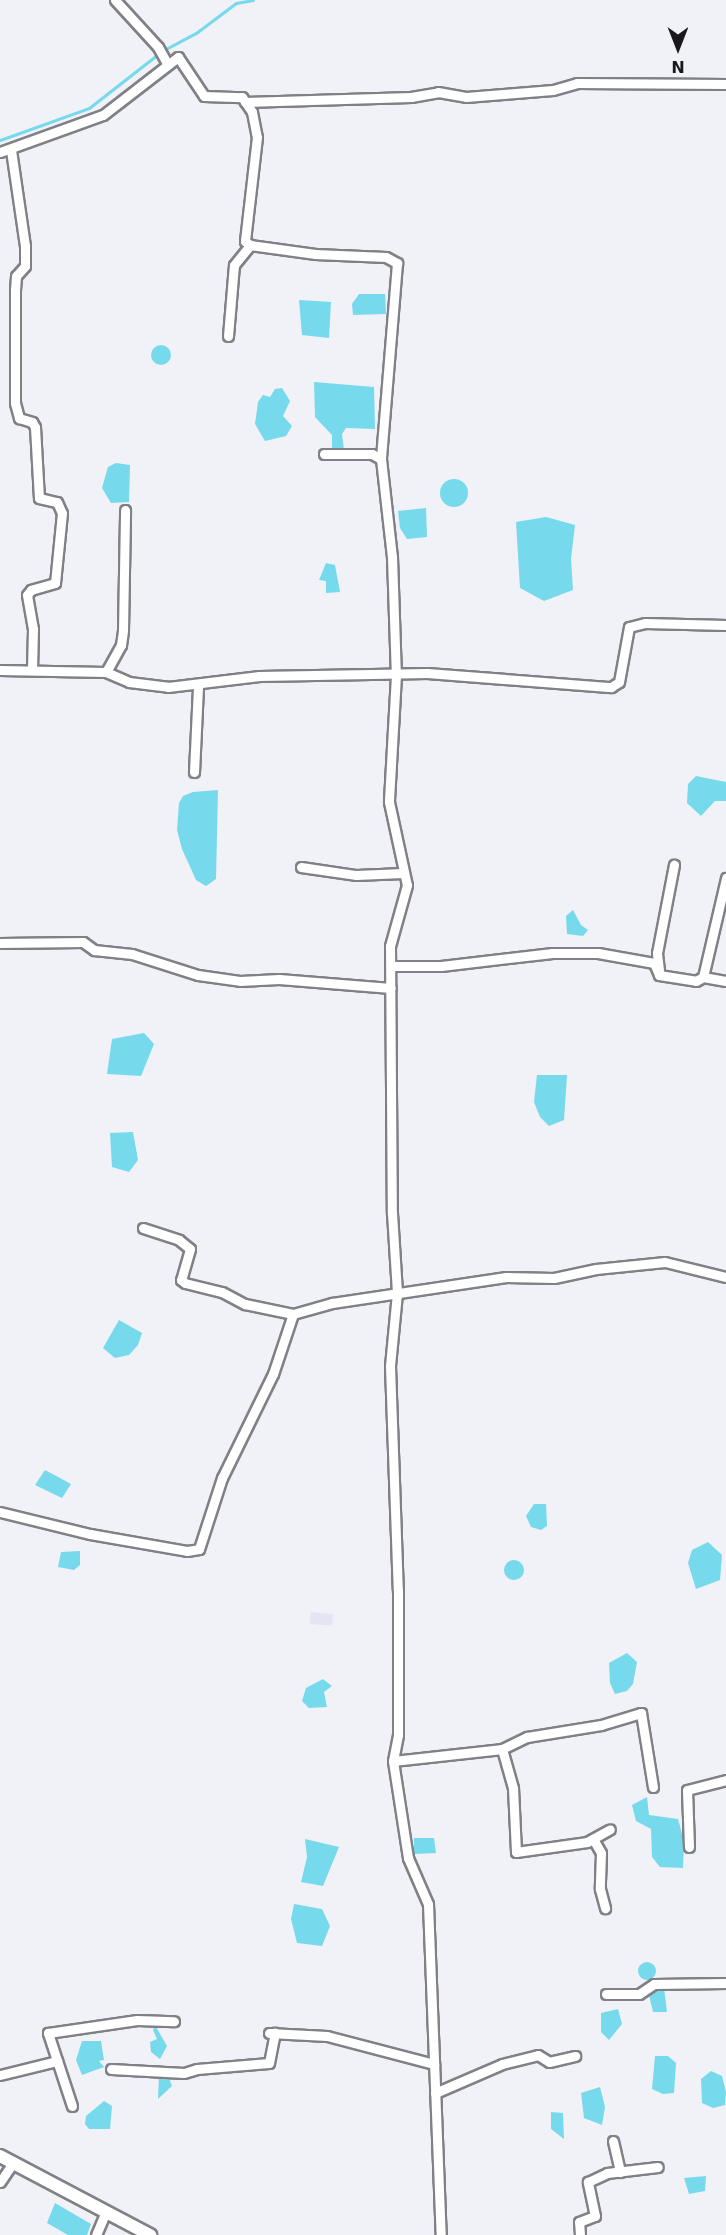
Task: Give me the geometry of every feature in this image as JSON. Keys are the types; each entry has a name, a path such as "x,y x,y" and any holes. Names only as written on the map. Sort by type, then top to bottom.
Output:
{"main road":[{"path":"0,2156 105,2214 150,2235"}],"street":[{"path":"115,0 158,47 166,63"},
{"path":"0,152 11,150 103,115 166,63 178,57 204,96 242,97 252,112 257,137 245,241 250,245 315,254 386,257 397,263 381,459 392,557 396,675 389,802 407,885 393,925 391,966 392,1213 397,1293 390,1366 398,1590 398,1735 393,1761 408,1858 428,1904 441,2235"},
{"path":"245,102 411,97 438,92 466,97 554,90 577,83 726,84"},
{"path":"11,150 25,246 25,266 16,276 15,290 15,403 19,418 32,422 35,428 39,498 57,502 62,513 55,584 27,595 33,629 32,669"},
{"path":"228,336 234,265 250,245"},
{"path":"324,454 372,454 381,459"},
{"path":"106,672 121,645 123,630 125,510"},
{"path":"0,670 106,672 129,682 198,686 259,676 427,673 611,687 619,682 629,627 645,623 726,625"},
{"path":"195,772 198,686"},
{"path":"659,975 657,953 674,865"},
{"path":"301,867 356,876 403,873"},
{"path":"659,975 696,981 702,977 726,878"},
{"path":"0,943 82,942 94,950 132,954 198,975 240,981 279,979 391,988"},
{"path":"391,966 441,966 552,953 598,953 648,960 654,963 659,975"},
{"path":"702,977 726,981"},
{"path":"143,1228 179,1240 190,1249 181,1280 185,1283 222,1292 245,1304 292,1314 397,1293 506,1277 554,1278 596,1269 665,1262 726,1277"},
{"path":"0,1512 90,1534 187,1551 198,1549 222,1478 273,1374 292,1314"},
{"path":"393,1761 502,1749 527,1737 601,1725 641,1713 653,1787"},
{"path":"502,1749 513,1788 516,1852 593,1839 610,1829"},
{"path":"689,1847 687,1790 726,1780"},
{"path":"593,1839 601,1853 600,1889 605,1908"},
{"path":"606,1994 639,1994 654,1984 726,1983"},
{"path":"72,2106 48,2033 126,2021 174,2021"},
{"path":"111,2068 184,2073 197,2068 269,2063 272,2033 327,2036 434,2064"},
{"path":"435,2093 538,2055 549,2062 575,2056"},
{"path":"0,2075 57,2061"},
{"path":"613,2141 620,2172"},
{"path":"0,2182 13,2163"},
{"path":"580,2235 579,2222 595,2216 588,2182 620,2172 658,2168"},
{"path":"96,2235 105,2214"}],"shaded area":[{"path":"311,1612 333,1614 332,1626 310,1624"}],"water":[{"path":"359,294 385,294 386,314 353,315 352,304"},
{"path":"299,300 331,302 329,338 302,335"},
{"path":"157,345 165,345 171,351 171,359 165,365 157,365 151,359 151,351"},
{"path":"314,382 374,387 375,429 346,428 342,434 344,450 332,450 332,435 315,417"},
{"path":"282,388 290,401 283,416 292,426 286,436 265,441 255,424 258,402 263,395 270,397 275,389"},
{"path":"116,463 130,465 129,502 111,503 102,488 108,467"},
{"path":"454,479 464,483 468,493 464,503 454,507 444,503 440,493 444,483"},
{"path":"426,508 427,537 407,539 400,528 398,511"},
{"path":"546,517 575,525 571,559 573,590 544,601 520,588 516,522"},
{"path":"326,563 335,565 340,592 326,593 326,581 319,580"},
{"path":"696,776 726,782 726,801 715,801 701,816 687,803 688,784"},
{"path":"218,790 216,879 206,886 196,880 182,849 177,830 179,803 183,796 193,792"},
{"path":"573,910 581,925 588,930 583,936 567,934 566,916"},
{"path":"144,1033 154,1044 141,1076 107,1074 112,1039"},
{"path":"537,1075 567,1075 564,1120 549,1126 540,1117 534,1102"},
{"path":"133,1132 138,1160 129,1172 112,1167 110,1133"},
{"path":"119,1320 142,1333 138,1345 129,1355 115,1358 103,1348"},
{"path":"45,1470 71,1484 62,1498 35,1485"},
{"path":"534,1504 546,1504 547,1526 541,1530 531,1527 526,1516"},
{"path":"708,1542 722,1555 720,1580 696,1589 688,1563 692,1550"},
{"path":"80,1551 80,1565 74,1570 58,1567 61,1552"},
{"path":"514,1560 521,1563 524,1570 521,1577 514,1580 507,1577 504,1570 507,1563"},
{"path":"627,1653 637,1662 633,1684 627,1691 615,1694 610,1683 609,1663"},
{"path":"323,1679 332,1686 324,1692 327,1707 309,1708 302,1701 306,1688"},
{"path":"647,1797 649,1815 678,1819 684,1841 683,1868 660,1867 652,1857 651,1829 636,1821 632,1805"},
{"path":"414,1838 434,1838 436,1853 414,1854"},
{"path":"305,1839 339,1847 323,1886 301,1882 307,1857"},
{"path":"294,1904 322,1909 330,1926 322,1946 297,1943 291,1919"},
{"path":"647,1962 653,1965 656,1971 653,1977 647,1980 641,1977 638,1971 641,1965"},
{"path":"664,1988 667,2012 653,2012 649,1995"},
{"path":"618,2009 622,2024 609,2040 601,2032 601,2013"},
{"path":"155,2025 167,2046 160,2059 151,2052 150,2042 157,2039 153,2030"},
{"path":"82,2041 101,2041 104,2060 99,2061 104,2067 82,2075 76,2060"},
{"path":"655,2056 668,2056 676,2063 674,2093 663,2094 652,2089"},
{"path":"711,2071 722,2076 726,2092 725,2105 713,2108 702,2103 701,2079"},
{"path":"159,2074 169,2078 172,2086 158,2099"},
{"path":"600,2087 605,2107 602,2125 584,2118 581,2093"},
{"path":"104,2101 112,2106 110,2129 89,2129 85,2124 86,2116"},
{"path":"551,2112 563,2113 564,2139 551,2129"},
{"path":"706,2176 705,2191 689,2194 684,2178"},
{"path":"55,2203 91,2224 87,2235 68,2235 47,2223"}],"waterway":[{"path":"0,140 89,108 162,51 196,33 236,3 253,0"}]}
